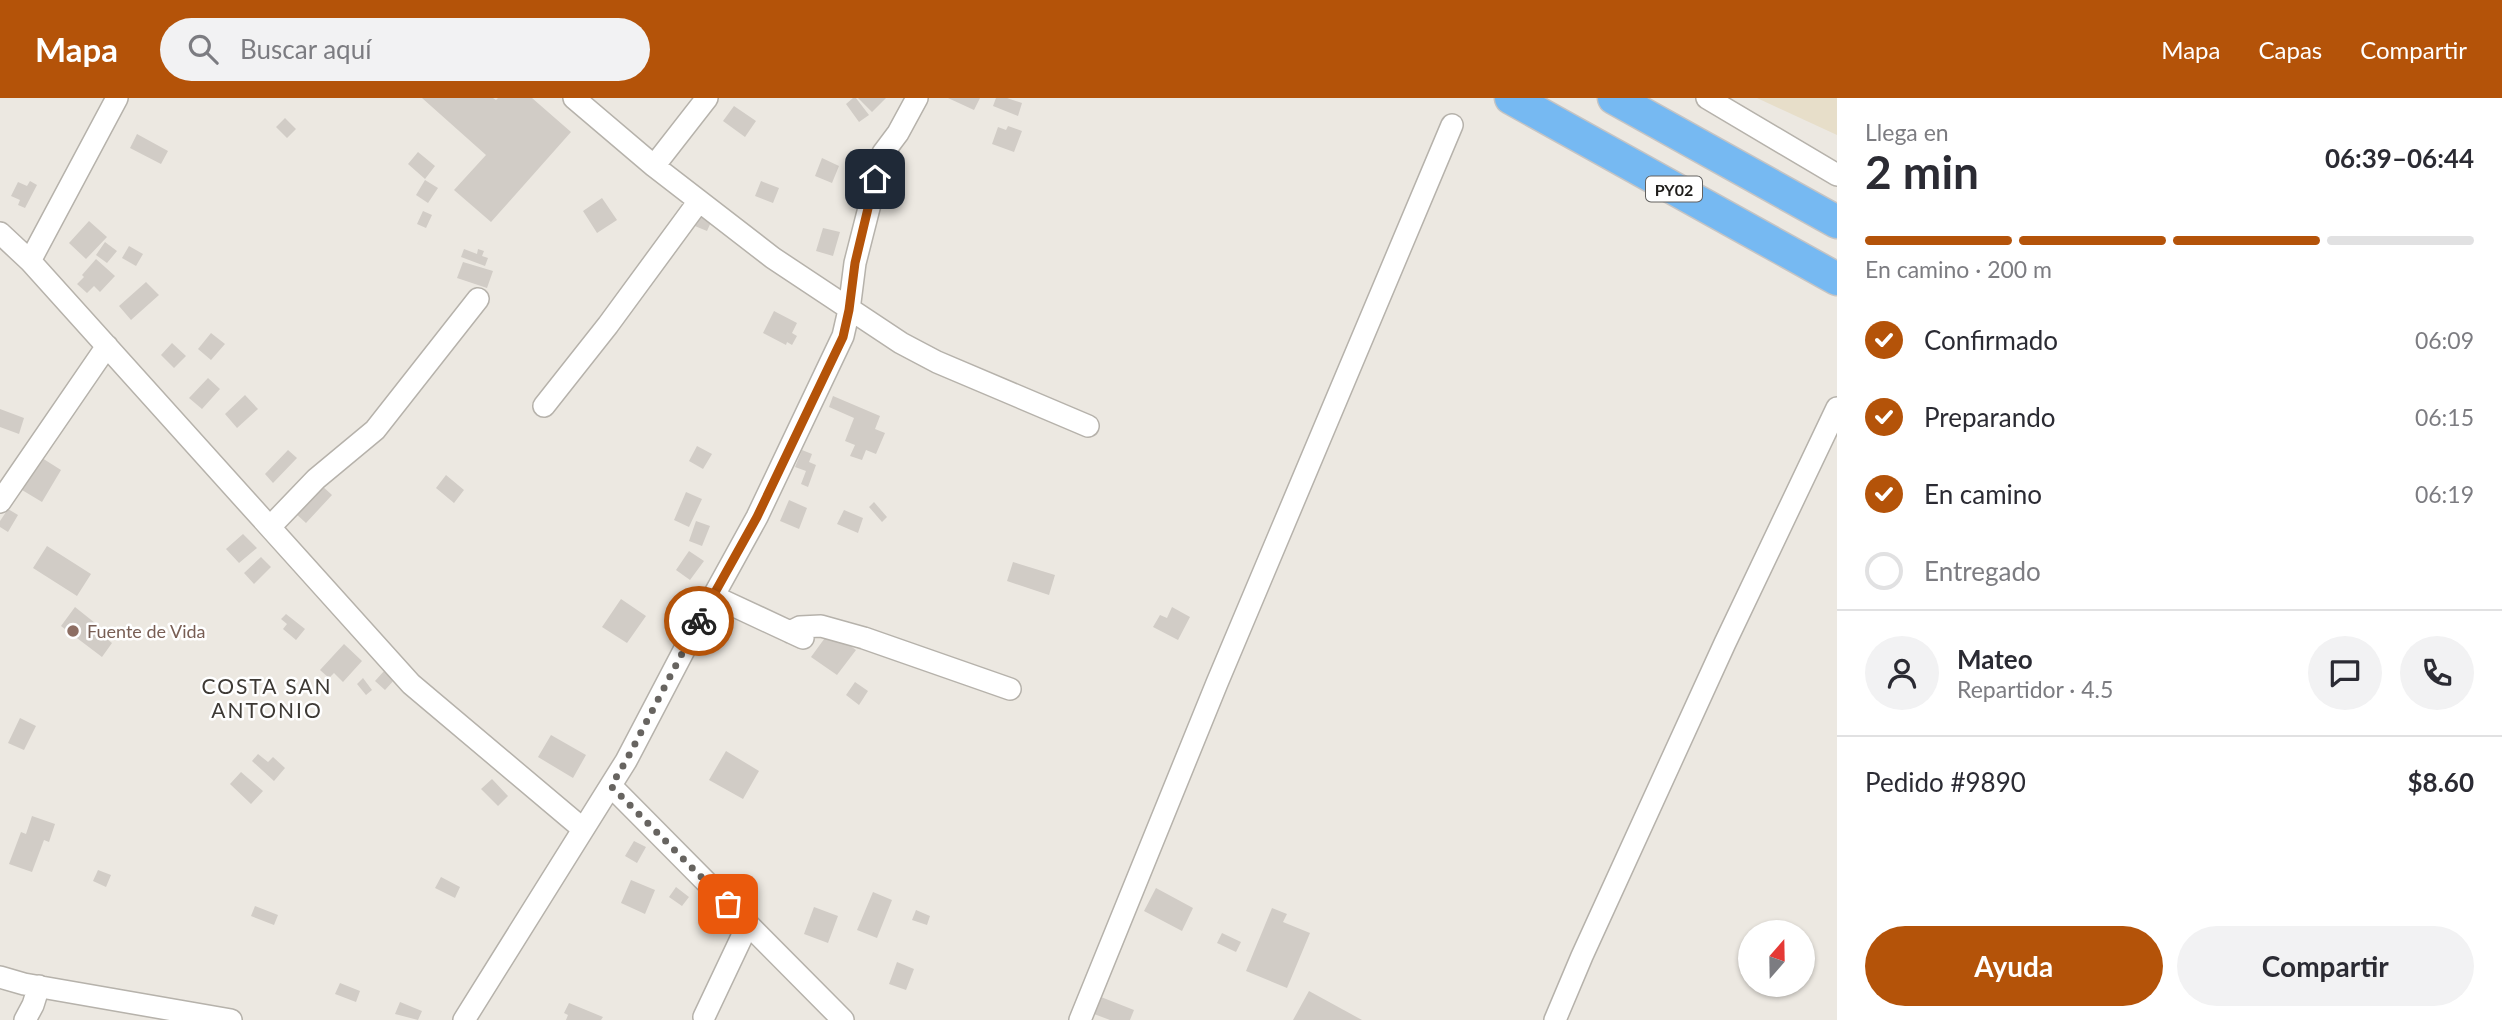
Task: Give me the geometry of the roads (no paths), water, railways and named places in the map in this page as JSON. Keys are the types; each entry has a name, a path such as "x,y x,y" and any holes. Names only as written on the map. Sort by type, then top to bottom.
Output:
{"highway":[{"name":"PY02","path":"1511,98 1837,279"},
{"name":"PY02","path":"1614,98 1837,222"}],"street":[{"path":"30,261 117,98"},
{"path":"573,98 654,166 773,258 849,310 937,362 1088,426"},
{"path":"654,166 707,98"},
{"path":"464,1020 626,761 757,517 843,337 855,263 883,153 898,134 917,98"},
{"path":"1707,98 1837,175"},
{"path":"1080,1020 1217,683 1452,125"},
{"path":"544,406 601,335 699,201"},
{"path":"0,233 30,261 411,684 583,829"},
{"path":"270,527 316,479 375,430 478,299"},
{"path":"0,502 107,346"},
{"path":"1555,1020 1725,643 1837,408"},
{"path":"713,596 811,641"},
{"path":"790,632 800,627 821,626 864,638 1010,689"},
{"path":"611,786 843,1020"},
{"path":"704,1017 748,924"},
{"path":"0,977 130,1011 231,1020"},
{"path":"25,1020 39,986"}],"place":[{"name":"Fuente de Vida","path":"73,631"}],"district":[{"name":"COSTA SAN ANTONIO","path":"267,697"}]}
